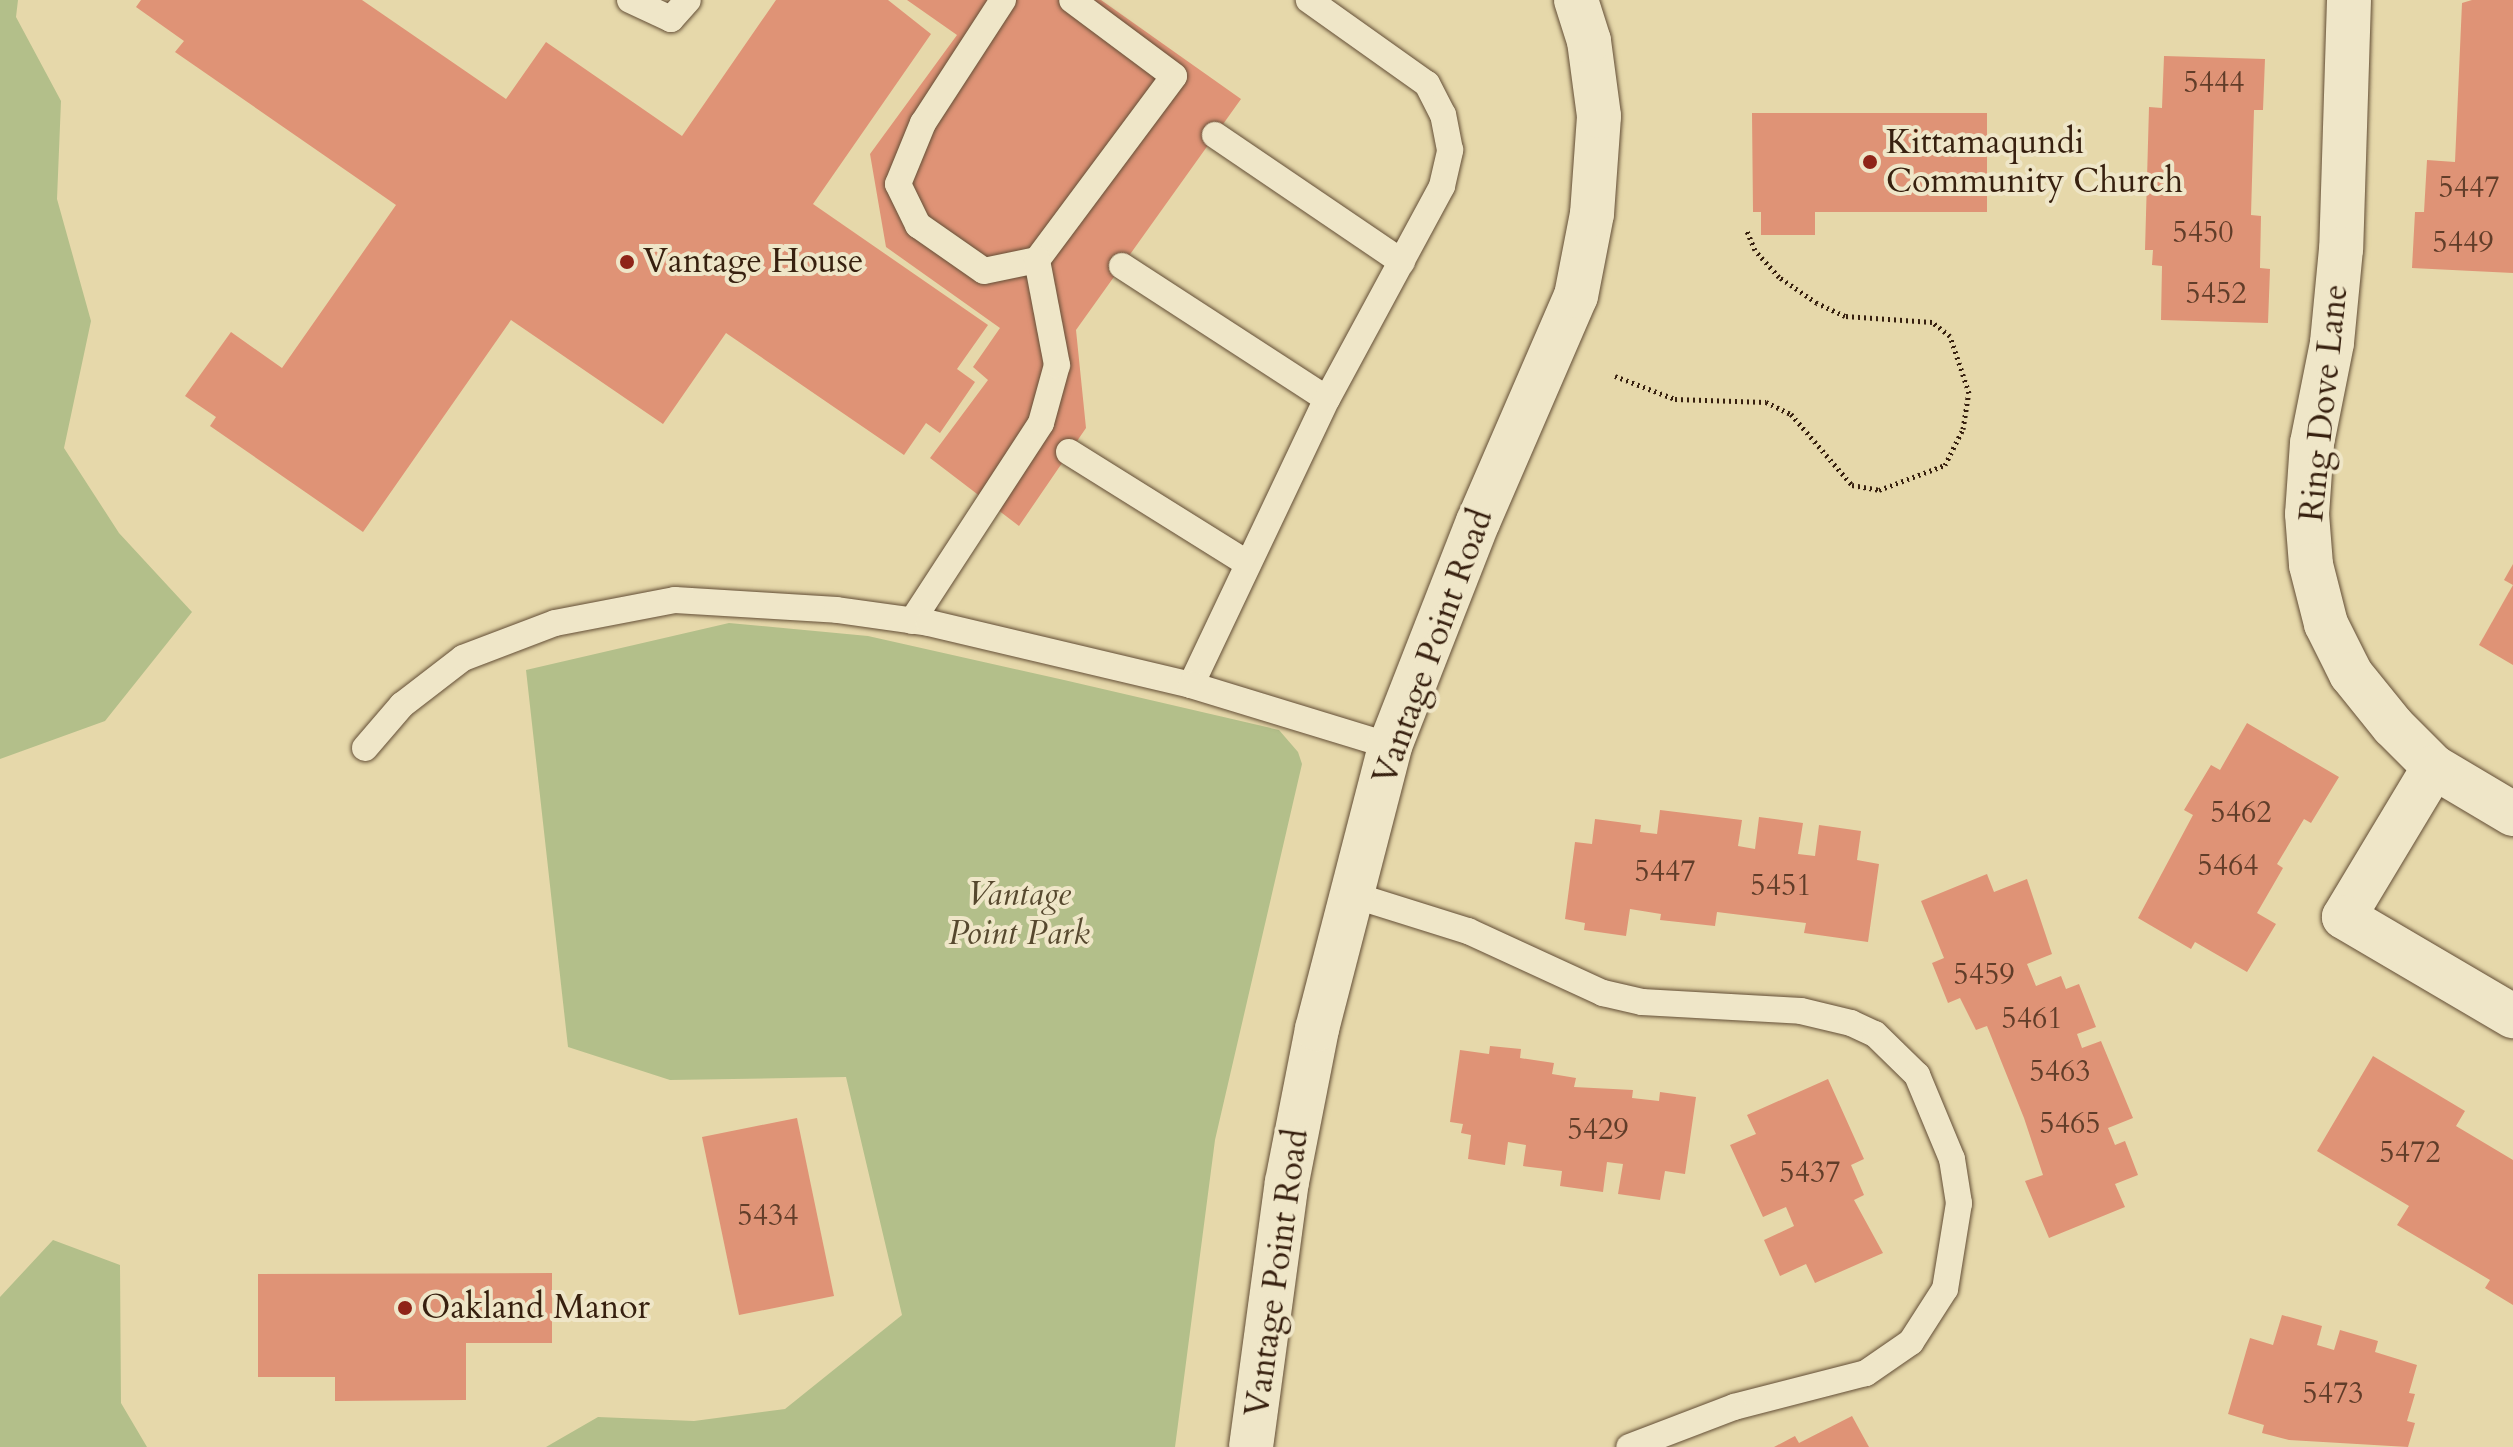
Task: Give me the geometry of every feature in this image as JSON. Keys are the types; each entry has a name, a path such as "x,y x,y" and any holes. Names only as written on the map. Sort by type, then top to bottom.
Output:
{"street":[{"name":"Vantage Point Road","path":"1251,1447 1287,1182 1317,1029 1390,746 1478,522 1576,296 1592,214 1599,116 1589,41 1576,0"},
{"name":"Ring Dove Lane","path":"2349,0 2341,249 2332,343 2312,443 2307,514 2311,565 2326,624 2351,674 2434,767 2513,814"},
{"path":"2434,767 2344,917 2513,1016"}],"lane":[{"path":"630,0 671,19 688,0"},
{"path":"1003,0 923,123 898,184 918,225 984,271 1037,260 1174,76 1072,0"},
{"path":"1191,685 1327,399 1442,186 1450,150 1443,115 1427,84 1309,0"},
{"path":"1215,135 1402,262"},
{"path":"912,621 1041,423 1057,365 1037,260"},
{"path":"1122,266 1327,399"},
{"path":"1069,452 1248,564"},
{"path":"365,748 402,705 463,658 555,623 675,600 837,610 912,621 1191,685 1390,746"},
{"path":"1353,895 1468,931 1603,993 1642,1002 1801,1011 1851,1023 1875,1034 1917,1075 1952,1159 1959,1203 1945,1289 1911,1342 1866,1373 1734,1407 1629,1447"}],"path":[{"path":"1615,376 1675,399 1766,402 1791,414 1852,485 1879,490 1945,465 1963,429 1969,393 1950,336 1932,322 1845,316 1817,303 1779,277 1755,250 1746,229"}],"green space":[{"path":"0,0 18,0 16,17 61,101 57,199 91,321 64,448 119,533 192,612 105,721 0,759"},
{"name":"Vantage Point Park","path":"729,623 868,636 1064,680 1279,730 1298,752 1302,764 1215,1140 1175,1447 546,1447 598,1417 694,1421 785,1409 902,1315 846,1077 670,1080 568,1047 526,670"},
{"path":"53,1240 120,1265 121,1403 147,1447 0,1447 0,1297"}],"building":[{"name":"Vantage House","path":"141,0 362,0 506,99 546,42 682,136 776,0 888,0 931,34 813,204 988,325 957,369 975,382 940,433 926,423 904,455 726,333 663,424 511,320 363,532 210,426 216,417 185,396 231,332 282,368 396,205 175,52 184,41 136,7"},
{"path":"907,0 1101,0 1241,99 1076,330 1086,428 1019,526 930,458 988,380 973,367 1000,328 886,247 870,154 957,35"},
{"path":"2472,0 2513,0 2513,273 2412,268 2415,212 2424,212 2427,160 2455,162 2462,3"},
{"path":"2164,56 2265,59 2263,110 2254,110 2251,215 2261,216 2260,268 2270,269 2268,323 2161,320 2162,266 2152,265 2153,250 2145,250 2149,107 2162,108"},
{"name":"Kittamaqundi Community Church","path":"1752,113 1987,113 1987,212 1815,212 1815,235 1761,235 1761,212 1753,212"},
{"path":"2513,564 2513,585 2504,580"},
{"path":"2513,585 2513,665 2479,645"},
{"path":"2247,723 2339,777 2311,823 2304,819 2277,864 2283,868 2257,913 2276,924 2247,972 2195,942 2191,949 2138,918 2193,815 2184,810 2211,765 2220,770"},
{"path":"1660,810 1742,820 1738,846 1755,849 1759,817 1803,823 1798,854 1815,856 1819,825 1861,831 1857,860 1879,864 1868,942 1804,933 1806,923 1717,912 1715,926 1660,920 1661,914 1630,909 1626,936 1584,930 1585,923 1565,919 1575,842 1592,844 1595,819 1641,825 1640,832 1657,834"},
{"path":"1987,874 1994,892 2027,879 2052,954 2027,964 2036,986 2061,976 2066,989 2079,984 2096,1027 2077,1034 2082,1048 2101,1041 2133,1118 2108,1128 2115,1145 2125,1141 2138,1175 2115,1184 2125,1207 2049,1238 2025,1181 2043,1175 2024,1118 1987,1026 1976,1030 1960,998 1948,1003 1932,963 1944,958 1921,901"},
{"path":"1490,1046 1521,1049 1520,1058 1554,1063 1552,1074 1576,1078 1574,1087 1633,1090 1632,1098 1659,1101 1660,1092 1696,1097 1685,1174 1665,1171 1660,1200 1618,1194 1623,1164 1607,1162 1603,1192 1560,1186 1562,1171 1523,1166 1526,1145 1508,1142 1505,1165 1468,1159 1471,1135 1461,1133 1463,1124 1450,1122 1460,1050 1489,1054"},
{"path":"2373,1056 2465,1111 2456,1126 2513,1160 2513,1305 2485,1288 2490,1280 2397,1225 2409,1206 2317,1151"},
{"path":"1828,1079 1864,1159 1851,1165 1864,1195 1854,1200 1883,1253 1815,1283 1806,1264 1780,1276 1764,1240 1794,1226 1786,1207 1763,1217 1730,1145 1756,1134 1747,1115"},
{"path":"797,1118 834,1296 739,1315 702,1137"},
{"name":"Oakland Manor","path":"552,1273 552,1343 466,1343 466,1400 335,1401 335,1377 258,1377 258,1274"},
{"path":"2282,1315 2322,1326 2317,1345 2334,1350 2340,1330 2378,1341 2375,1352 2417,1365 2409,1393 2415,1394 2407,1421 2415,1423 2408,1447 2289,1440 2262,1433 2264,1425 2228,1414 2250,1338 2273,1345"},
{"path":"1852,1416 1869,1447 1774,1447 1795,1436 1799,1443"}],"place":[{"name":"Kittamaqundi Community Church","path":"1870,162"},
{"name":"Vantage House","path":"627,262"},
{"name":"Oakland Manor","path":"405,1308"}]}
